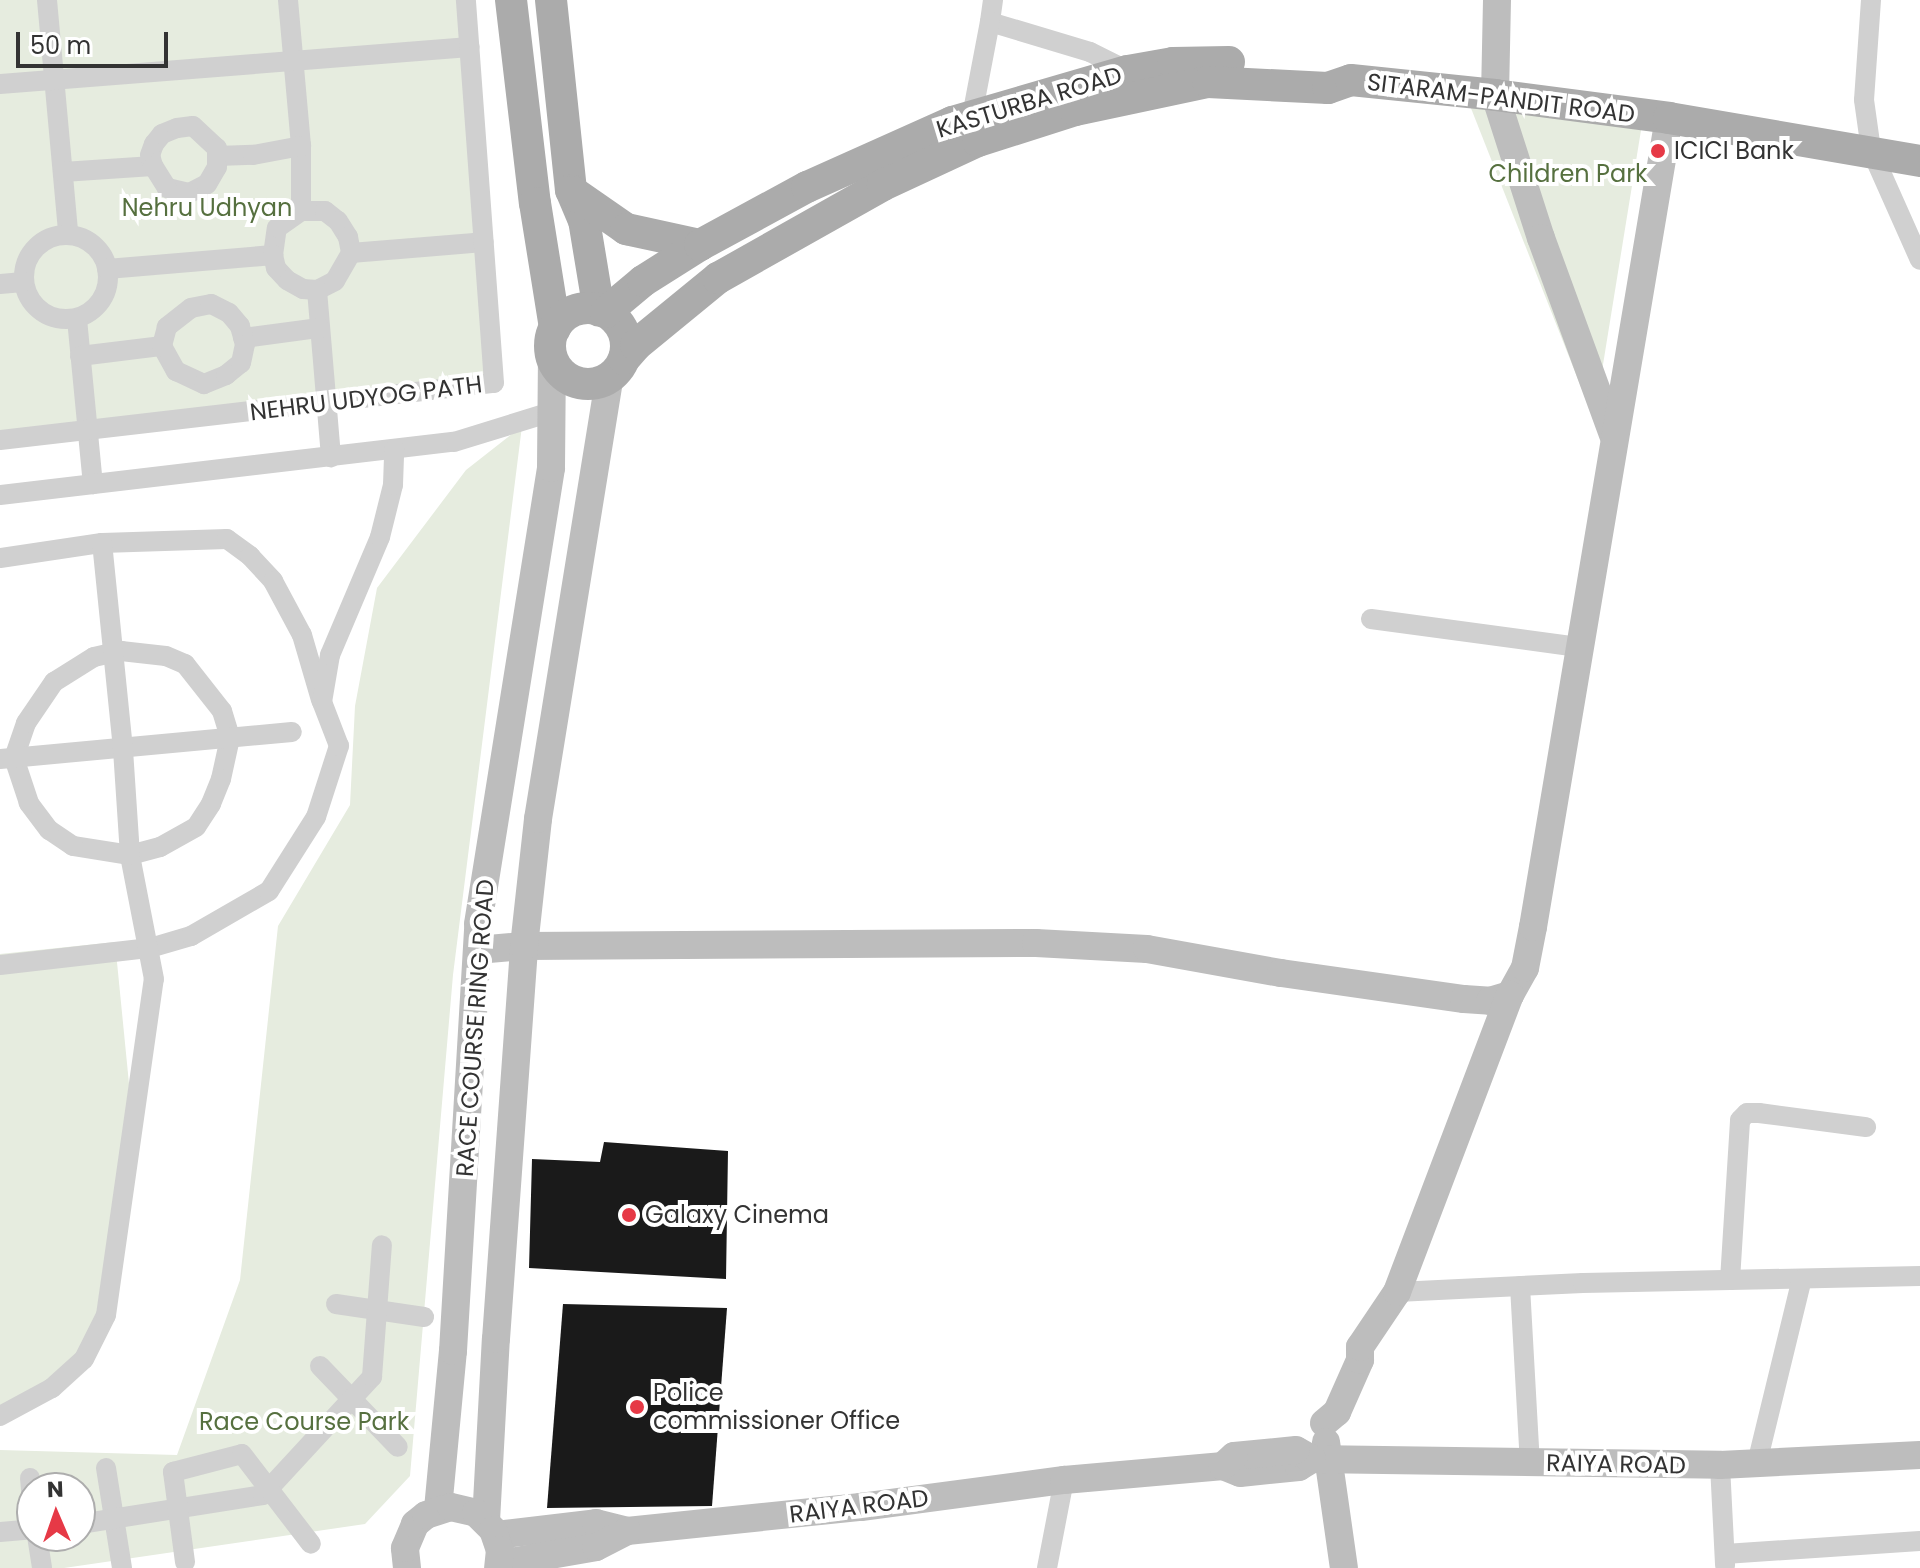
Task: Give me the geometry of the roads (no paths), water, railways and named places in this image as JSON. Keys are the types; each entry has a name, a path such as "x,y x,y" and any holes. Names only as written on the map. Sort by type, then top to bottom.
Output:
{"main road":[{"path":"511,0 535,203 555,328"},
{"path":"551,0 571,190 584,220 602,311 622,329 626,344 617,368 589,385 574,382 561,373 552,360 550,340 555,328 570,313 602,311"},
{"name":"KASTURBA ROAD","path":"602,311 700,245 807,187 975,129 1128,71 1173,63 1225,61 1329,70 1351,80"},
{"name":"SITARAM-PANDIT ROAD","path":"617,368 636,345 718,278 975,129 1163,89 1208,82 1328,88 1351,80 1669,118 1871,150 1920,161"},
{"path":"571,190 626,229 700,245"}],"street":[{"path":"47,0 68,233"},
{"path":"288,0 301,146 301,211"},
{"name":"NEHRU UDYOG PATH","path":"0,440 494,383 466,0"},
{"path":"975,129 993,0"},
{"path":"1497,0 1495,95 1541,238 1614,440"},
{"path":"1871,0 1864,100 1871,150 1920,260"},
{"path":"990,22 1090,52 1128,71"},
{"path":"0,84 470,47"},
{"path":"1344,1568 1320,1459 1324,1423 1337,1412 1360,1360 1360,1347 1397,1292 1510,995 1525,968 1669,118"},
{"path":"193,126 217,148 217,167 207,184 189,193 167,188 153,166 150,155 154,144 162,134 177,128 193,126"},
{"path":"217,156 301,146"},
{"path":"63,172 153,166"},
{"path":"301,211 325,211 338,221 348,237 351,253 335,281 317,290 303,289 287,280 276,268 273,255 277,228 301,211"},
{"path":"68,233 101,251 107,269 106,294 94,311 77,319 57,318 38,307 23,282 24,268 30,256 51,237 68,233"},
{"path":"351,253 484,242"},
{"path":"107,269 273,255"},
{"path":"0,284 23,282"},
{"path":"317,290 331,457"},
{"path":"211,304 229,313 240,326 243,338 241,363 204,384 176,371 162,346 167,327 191,308 211,304"},
{"path":"77,319 93,484"},
{"path":"243,338 319,328"},
{"path":"80,356 162,346"},
{"name":"RACE COURSE RING ROAD","path":"438,1509 453,1351 477,950 551,468 552,360"},
{"name":"RACE COURSE RING ROAD","path":"498,1566 491,1528 524,946 540,804 617,368"},
{"path":"0,495 454,442 551,412"},
{"path":"322,702 330,655 380,537 393,485 394,449"},
{"path":"0,558 102,543 227,539 250,556 273,581 302,635 339,746 316,817 269,891 191,936 150,948 0,965"},
{"path":"0,1416 52,1388 84,1359 106,1315 154,979 130,855 123,749 102,543"},
{"path":"1371,619 1578,647"},
{"path":"111,652 166,656 185,664 222,711 230,738 221,779 196,827 160,847 130,855 73,846 49,830 29,803 7,758 54,682 94,657 111,652"},
{"path":"7,758 292,732"},
{"path":"477,950 524,946 1036,943 1147,949 1281,973 1464,999 1490,1001 1510,995"},
{"path":"1730,1280 1740,1120 1747,1113 1759,1113 1866,1127"},
{"path":"96,1522 180,1511 263,1495 372,1377 382,1245"},
{"path":"1397,1292 1920,1276"},
{"path":"1757,1463 1802,1279"},
{"path":"1520,1286 1530,1463"},
{"path":"336,1304 424,1317"},
{"path":"320,1366 398,1447"},
{"name":"RAIYA ROAD","path":"491,1528 596,1523 627,1531 861,1507 1064,1480 1223,1466 1234,1456 1296,1450 1320,1459 1720,1465 1920,1455"},
{"path":"185,1562 173,1472 242,1454 311,1544"},
{"path":"1720,1465 1725,1561 1920,1541"},
{"path":"106,1468 122,1568"},
{"path":"1047,1568 1064,1480"},
{"path":"407,1568 405,1548 408,1536 415,1524 438,1509 464,1508 491,1528"},
{"path":"498,1566 596,1547 627,1531"}],"place":[{"name":"ICICI Bank","path":"1658,151"},
{"name":"Galaxy Cinema","path":"629,1215"},
{"name":"Police commissioner Office","path":"637,1407"}],"park label":[{"name":"Children Park","path":"1568,174"},
{"name":"Nehru Udhyan","path":"207,208"},
{"name":"Race Course Park","path":"304,1422"}]}
